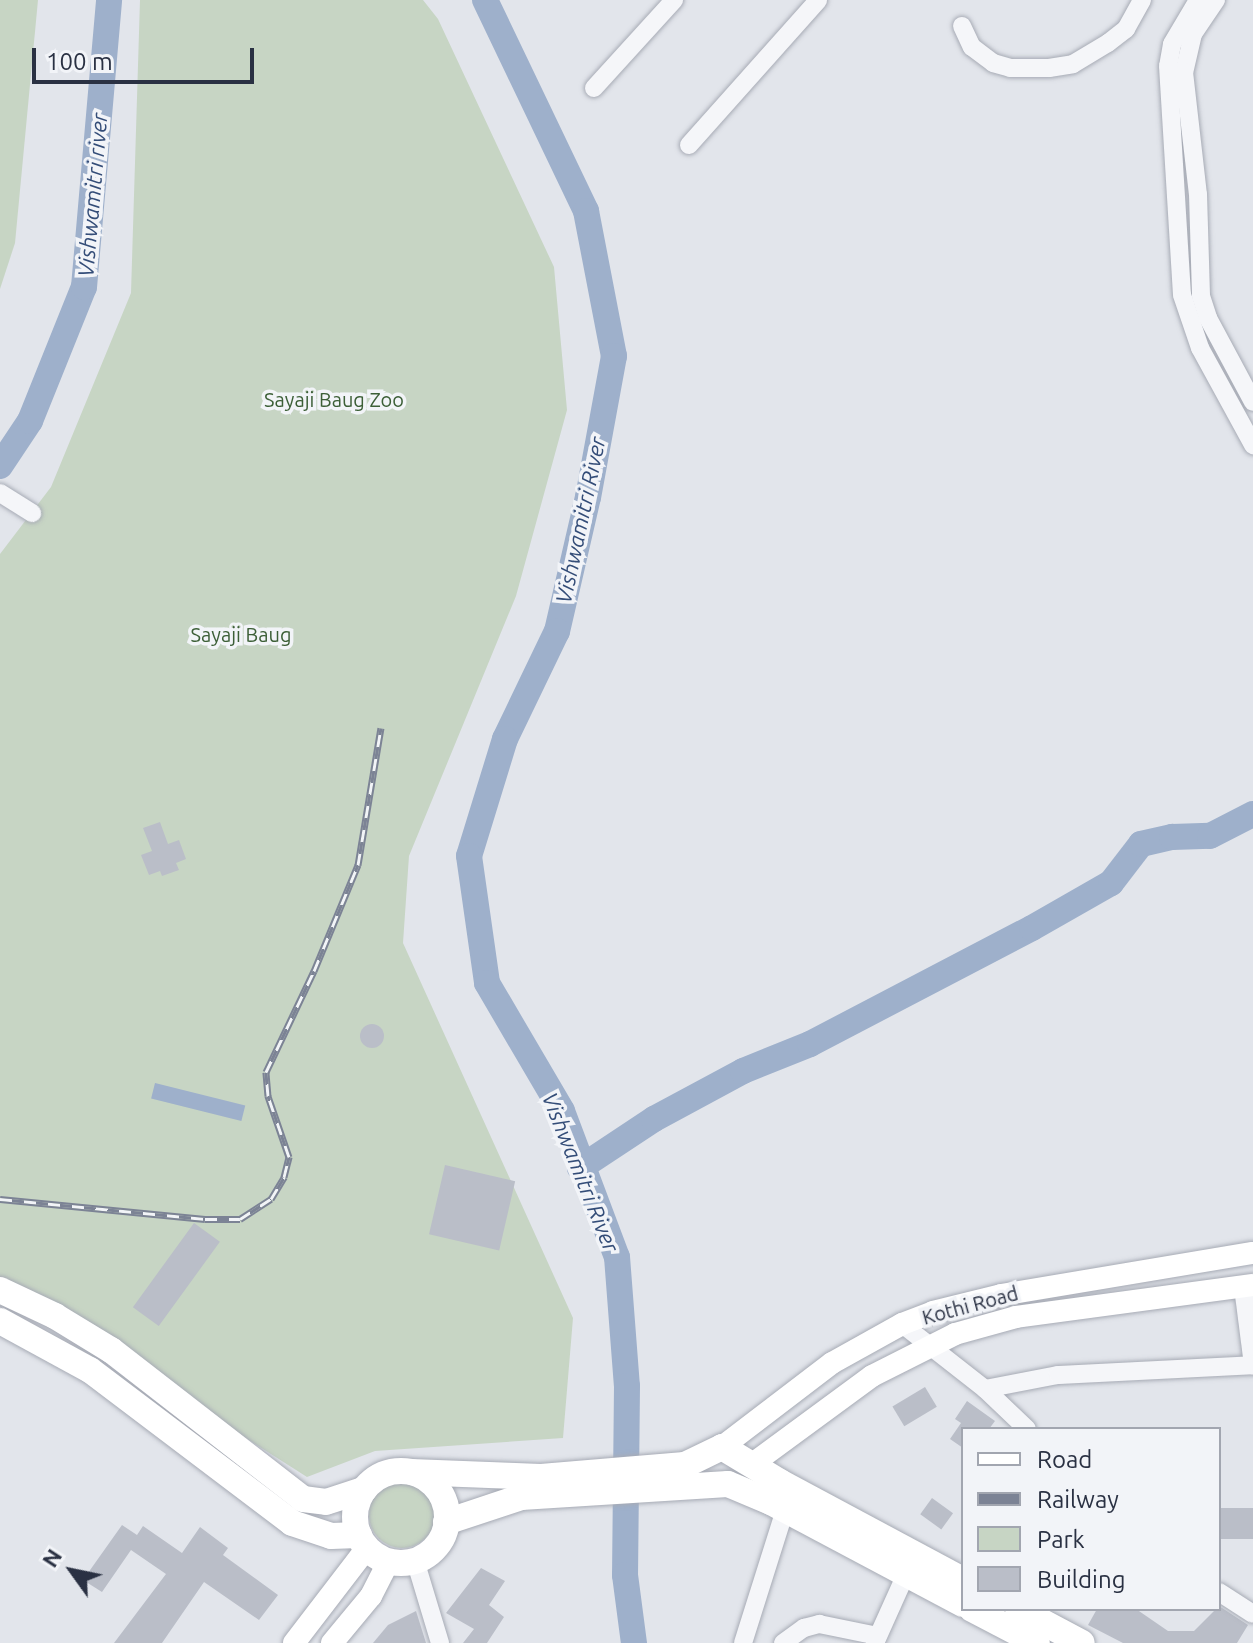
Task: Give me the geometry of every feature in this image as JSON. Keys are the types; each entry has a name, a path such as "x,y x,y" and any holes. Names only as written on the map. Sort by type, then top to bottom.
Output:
{"highway":[{"path":"0,1290 55,1316 111,1350 303,1499 326,1502 364,1490 386,1473 411,1472 542,1486 689,1470 785,1510 961,1603"},
{"path":"0,1321 90,1370 292,1523 382,1551 436,1546 446,1522 442,1496 435,1485 411,1472"},
{"path":"689,1470 722,1447 961,1579"},
{"path":"728,1484 751,1465"},
{"path":"446,1522 542,1486"},
{"path":"364,1490 355,1519 382,1551"},
{"path":"976,1611 1037,1643"},
{"path":"1022,1611 1082,1643"}],"main road":[{"name":"Kothi Road","path":"722,1447 832,1363 902,1324 1001,1295 1253,1253"},
{"name":"Kothi Road","path":"751,1465 835,1401 955,1334 1016,1317 1248,1286"},
{"path":"294,1643 382,1551"},
{"path":"332,1643 371,1596 382,1551"}],"street":[{"path":"594,88 674,0"},
{"path":"689,145 818,0"},
{"path":"962,26 972,47 993,63 1010,68 1049,68 1073,64 1108,43 1126,29 1142,0"},
{"path":"1216,0 1196,5 1172,44 1168,66 1185,312 1253,445"},
{"path":"1196,5 1184,72 1198,194 1201,296 1253,404 1235,412"},
{"path":"1185,312 1204,307"},
{"path":"0,493 32,513"},
{"path":"985,1389 1058,1375 1253,1365 1248,1286"},
{"path":"902,1324 927,1347 985,1389 1025,1427"},
{"path":"743,1643 785,1510"},
{"path":"382,1551 440,1643"},
{"path":"783,1643 804,1628 819,1624 877,1640 906,1574"},
{"path":"1221,1593 1253,1614"}],"green space":[{"path":"0,0 38,0 15,243 0,289"},
{"name":"Sayaji Baug","path":"140,0 423,0 438,19 554,267 567,410 516,596 409,856 403,943 573,1318 563,1438 375,1451 307,1477 0,1281 0,554 51,487 131,293"},
{"path":"402,1482 415,1485 425,1492 432,1502 435,1515 432,1528 425,1538 415,1545 402,1548 389,1545 379,1538 372,1528 369,1515 372,1502 379,1492 389,1485"}],"water":[{"path":"155,1083 245,1105 241,1121 151,1099"}],"building":[{"path":"160,822 168,844 179,840 186,859 176,863 179,870 162,876 160,871 149,875 141,855 152,851 143,828"},
{"path":"372,1024 381,1027 384,1036 381,1045 372,1048 363,1045 360,1036 363,1027"},
{"path":"445,1165 515,1181 499,1250 429,1234"},
{"path":"194,1223 220,1242 159,1326 133,1307"},
{"path":"925,1387 937,1407 904,1426 892,1407"},
{"path":"967,1401 995,1421 990,1427 961,1427 961,1447 950,1439 961,1423 955,1419"},
{"path":"932,1498 953,1513 941,1529 920,1514"},
{"path":"1221,1508 1253,1508 1253,1539 1221,1539"},
{"path":"122,1525 137,1535 143,1526 182,1553 200,1527 228,1548 223,1555 278,1595 259,1620 204,1582 162,1643 114,1643 166,1574 131,1550 102,1592 83,1580"},
{"path":"481,1568 505,1581 489,1605 504,1617 487,1643 463,1643 474,1629 446,1613"},
{"path":"1221,1607 1248,1625 1237,1643 1123,1643 1088,1625 1096,1611 1139,1611 1168,1631 1194,1631 1214,1611 1221,1611"},
{"path":"416,1611 426,1643 373,1643 388,1625"}],"waterway":[{"name":"Vishwamitri river","path":"0,466 30,421 84,287 109,0"},
{"name":"Vishwamitri River","path":"485,0 586,211 614,356 588,497 557,631 505,739 469,856 487,983 562,1111 617,1257 627,1386 625,1575 634,1643"},
{"path":"580,1168 654,1119 743,1071 810,1044 1032,928 1111,883 1141,844 1172,837 1210,836 1253,814"}],"railway":[{"path":"0,1199 205,1219 240,1219 271,1199 284,1177 289,1157 268,1096 266,1072 314,971 358,865 381,728"}],"park label":[{"name":"Sayaji Baug Zoo","path":"334,399"}]}
